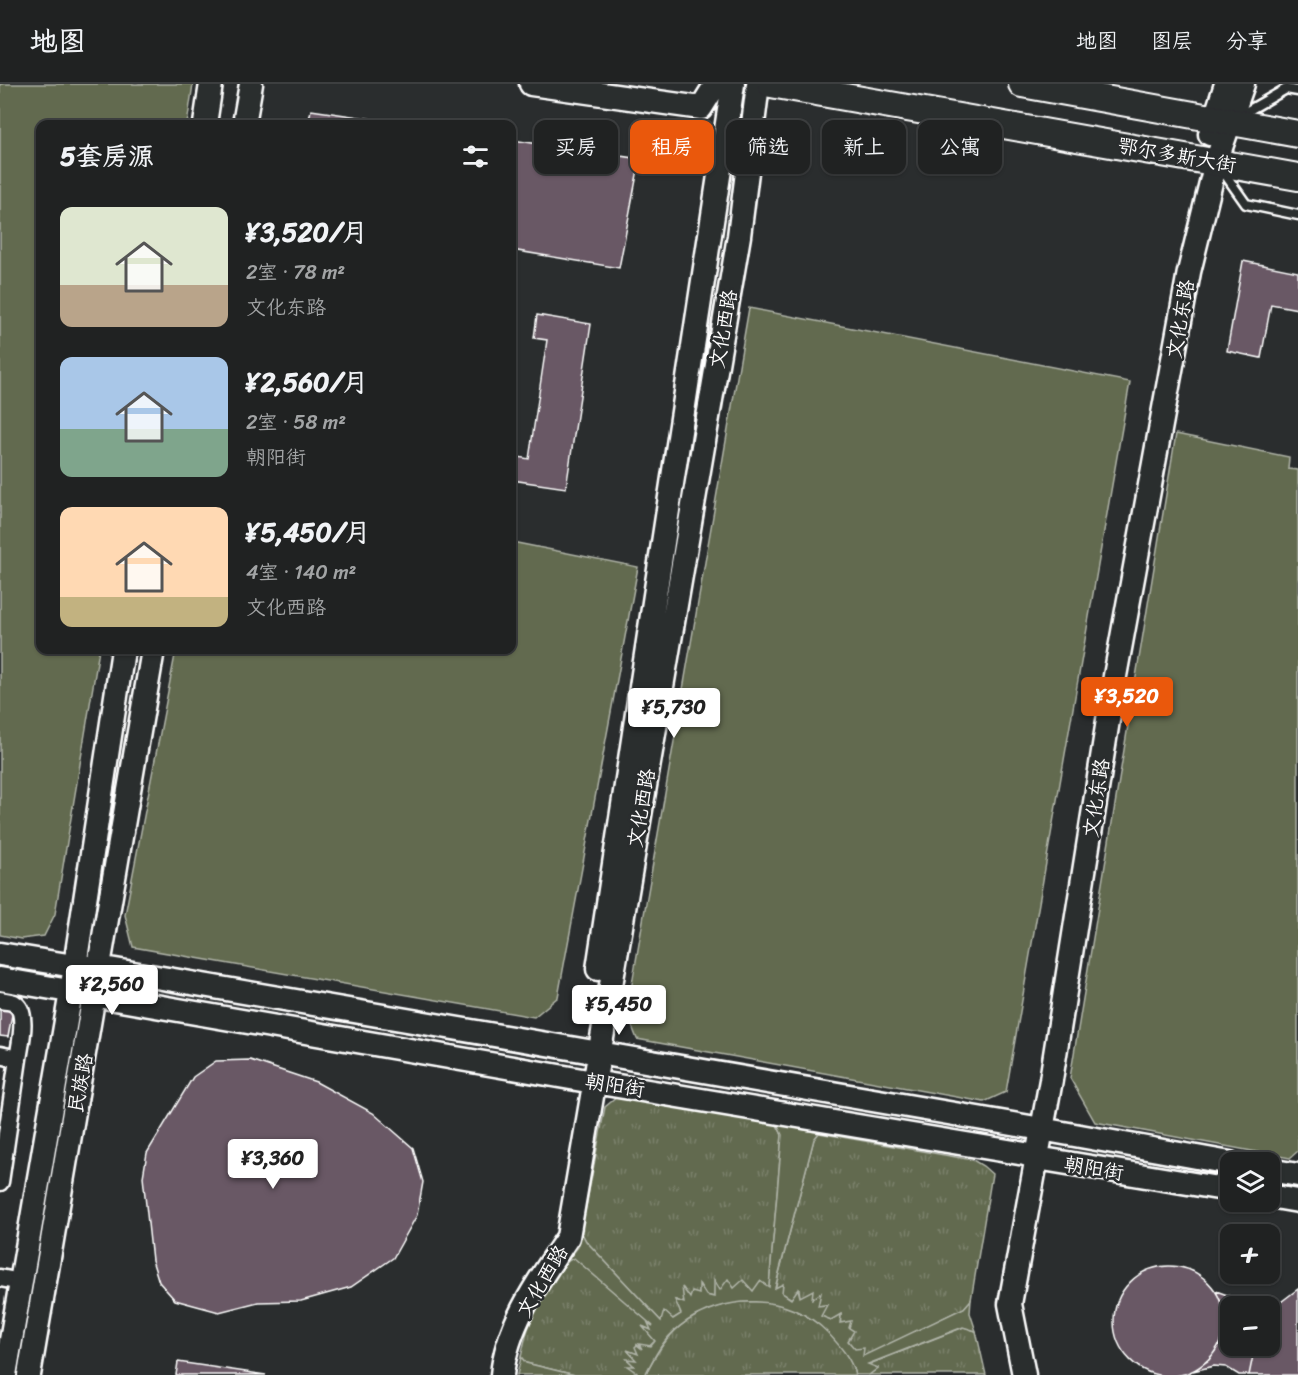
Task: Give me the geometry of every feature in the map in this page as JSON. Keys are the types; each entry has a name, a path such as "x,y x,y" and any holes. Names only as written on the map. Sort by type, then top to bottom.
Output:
{"main road":[{"name":"鄂尔多斯大街","path":"771,84 1298,177"},
{"path":"1022,84 1298,134"}],"street":[{"path":"206,120 211,84"},
{"path":"245,120 251,84"},
{"path":"531,84 702,108 716,84"},
{"name":"文化西路","path":"593,1052 733,84"},
{"name":"文化西路","path":"495,1375 504,1321 532,1268 555,1234 588,1081 739,236 758,84"},
{"name":"文化东路","path":"1015,1375 997,1318 1036,1129 1103,674 1185,230 1222,120 1226,84"},
{"name":"文化东路","path":"1222,120 1243,84"},
{"name":"民族路","path":"5,1375 10,1280 71,992 122,654"},
{"name":"民族路","path":"29,1375 152,654"},
{"name":"朝阳街","path":"0,954 74,966 98,967 1220,1161"},
{"name":"朝阳街","path":"0,979 1220,1188"},
{"path":"0,1000 14,1003 20,1008 24,1018 0,1182"},
{"path":"0,1055 18,1059"},
{"name":"文化西路","path":"502,1375 511,1336 531,1293 568,1237 588,1081"},
{"name":"文化东路","path":"1024,1375 1010,1304 1031,1156"},
{"path":"1280,1172 1298,1175"},
{"path":"1280,1198 1298,1201"}],"lane":[{"path":"1222,120 1286,89 1298,91"},
{"path":"1209,161 1246,204 1298,215"}],"green space":[{"path":"0,84 193,84 188,120 36,120 36,654 98,654 55,914 44,936 21,939 0,935"},
{"path":"749,308 1130,382 1006,1092 984,1102 637,1039 627,1013"},
{"path":"1176,434 1289,457 1288,469 1298,470 1298,1151 1290,1158 1280,1156 1280,1152 1258,1152 1095,1122 1070,1078"},
{"path":"516,543 638,567 558,997 534,1017 133,947 125,915 175,654 516,654"},
{"path":"617,1097 777,1124 782,1135 769,1288 753,1291 747,1287 720,1290 715,1281 714,1297 706,1295 700,1285 699,1294 690,1299 683,1288 684,1303 676,1300 681,1314 673,1319 661,1321 586,1241 581,1232 605,1107"},
{"path":"777,1124 819,1133 814,1139 775,1288 783,1284 782,1293 791,1299 798,1289 800,1297 813,1290 812,1299 821,1293 818,1306 827,1305 821,1316 831,1320 841,1314 840,1323 851,1321 849,1328 854,1331 848,1341 855,1349 864,1348 863,1356 964,1308 971,1300 970,1313 976,1331 963,1327 868,1364 878,1368 869,1375 855,1375 841,1347 812,1320 794,1310 775,1304 735,1303 715,1307 680,1326 664,1342 645,1375 637,1375 627,1366 634,1366 627,1359 636,1360 627,1350 638,1354 635,1347 637,1345 642,1349 639,1344 651,1346 655,1341 642,1326 651,1330 648,1323 653,1326 574,1258 567,1261 578,1247 581,1232 586,1241 661,1321 664,1311 673,1319 681,1314 675,1300 684,1303 682,1287 690,1298 692,1292 699,1294 699,1284 706,1295 714,1297 714,1280 720,1290 728,1279 734,1288 743,1280 753,1291 760,1281 769,1287 782,1135"},
{"path":"819,1133 973,1160 992,1174 971,1300 964,1308 863,1357 850,1344 844,1333 841,1315 831,1320 821,1316 826,1305 818,1306 812,1299 800,1297 799,1290 792,1299 775,1289 814,1139"},
{"path":"574,1257 658,1330 653,1331 644,1327 655,1341 644,1351 637,1345 638,1354 628,1351 637,1360 628,1360 635,1366 637,1375 575,1375 526,1363 521,1357 528,1329 541,1301 554,1278"},
{"path":"735,1302 769,1302 783,1305 810,1318 834,1337 850,1361 855,1375 645,1375 662,1346 680,1326 704,1312"},
{"path":"964,1327 976,1331 986,1375 869,1375 878,1368 867,1365"},
{"path":"521,1357 526,1363 575,1375 517,1375"}],"building":[{"path":"311,110 380,120 309,120"},
{"path":"516,141 534,143 534,174 618,174 618,156 630,158 630,174 637,174 619,268 516,251"},
{"path":"1243,261 1298,272 1298,309 1271,304 1261,358 1227,351"},
{"path":"537,315 591,324 566,488 516,481 516,457 529,459 547,340 534,338"},
{"path":"0,1006 13,1009 8,1037 0,1036"},
{"path":"250,1060 316,1082 373,1113 413,1148 423,1182 417,1215 393,1258 351,1287 301,1301 258,1302 219,1312 175,1300 159,1282 152,1260 143,1177 147,1153 193,1077 216,1061"},
{"path":"1158,1267 1180,1267 1199,1275 1215,1291 1220,1300 1220,1342 1208,1360 1199,1367 1180,1375 1158,1375 1139,1367 1123,1351 1115,1332 1115,1310 1123,1291 1139,1275"},
{"path":"1298,1289 1298,1375 1249,1375 1253,1356 1280,1356 1280,1303"},
{"path":"1216,1291 1230,1296 1220,1296 1220,1301"},
{"path":"1220,1341 1220,1356 1253,1356 1249,1375 1239,1375 1226,1367 1214,1366 1193,1371 1209,1360"},
{"path":"178,1362 266,1375 176,1375"}]}
